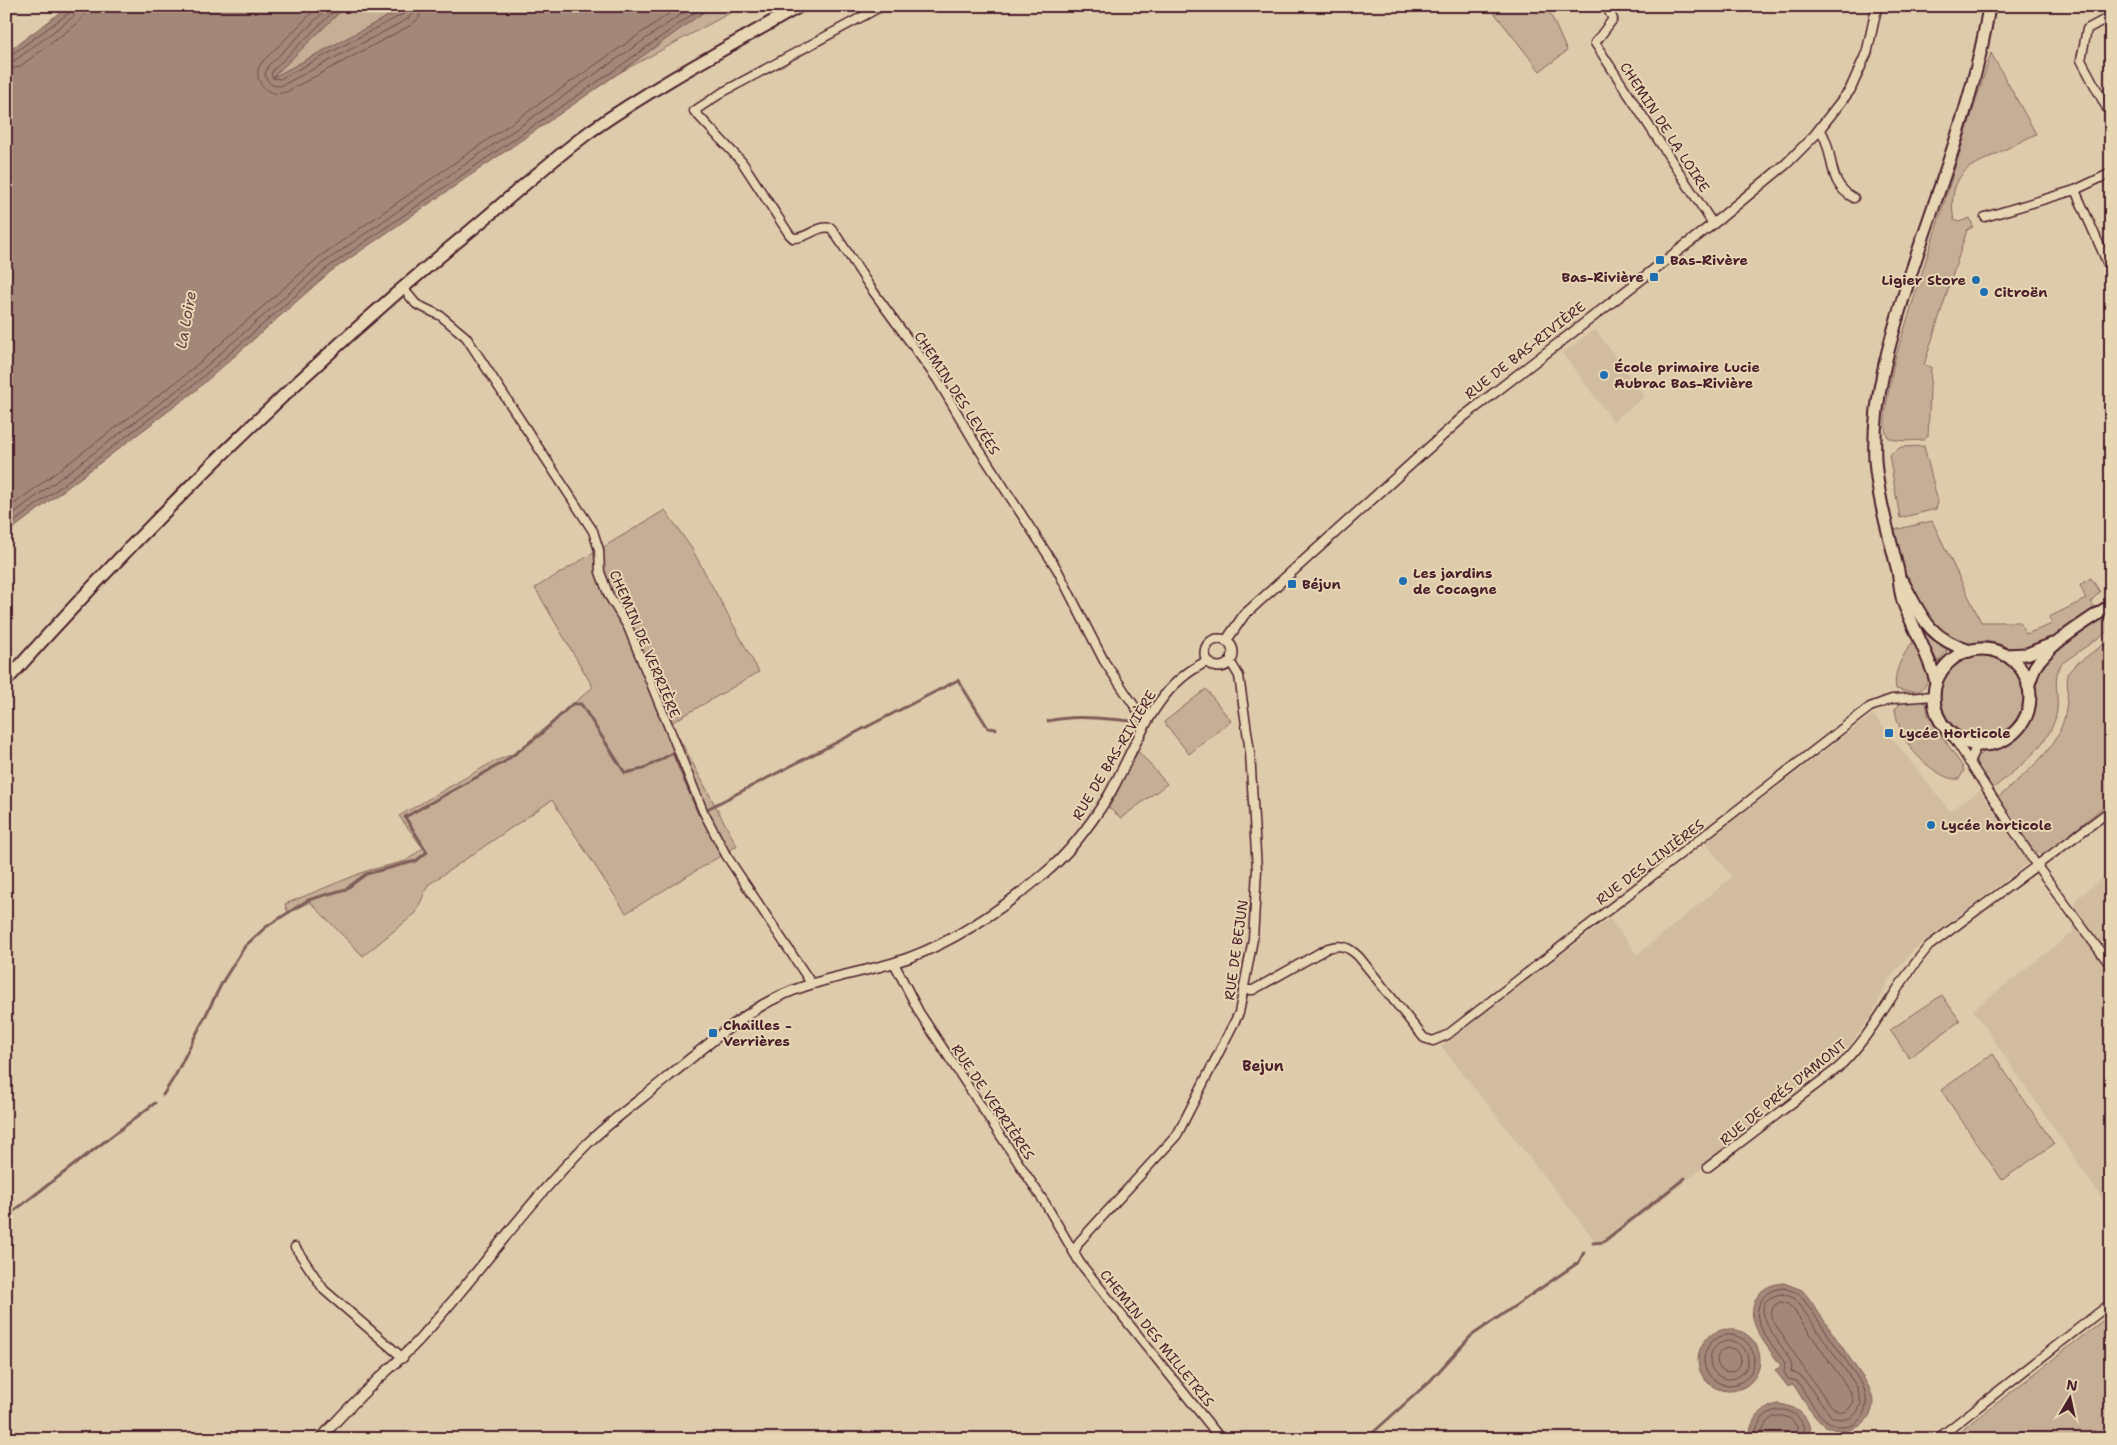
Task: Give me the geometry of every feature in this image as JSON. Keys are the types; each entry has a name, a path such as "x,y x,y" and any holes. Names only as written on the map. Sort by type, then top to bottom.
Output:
{"main road":[{"path":"6,681 119,558 297,382 402,287 591,132 661,85 800,6"},
{"path":"1988,6 1982,41 1961,119 1896,323 1882,378 1877,410 1876,461 1882,515 1898,571 1904,602 1930,660 1936,681 1934,696 1936,711 1942,724 1952,735 1964,742 1976,745 2002,741 2013,734 2022,724 2028,712 2030,699 2028,686 2020,668 2005,655"},
{"path":"1898,571 1924,620 1933,632 1943,641 1970,651"},
{"path":"2028,686 2035,668 2043,656 2067,636 2111,605"},
{"path":"1936,681 1949,662 1970,651 1981,649 2005,655 2027,654 2040,650 2067,636"}],"street":[{"name":"CHEMIN DES LEVÉES","path":"882,6 723,92 694,111 742,162 793,238 803,237 818,227 824,226 831,228 834,232 870,287 937,379 975,443 1057,569 1104,661 1146,723"},
{"name":"CHEMIN DE LA LOIRE","path":"1606,6 1613,19 1595,43 1713,224"},
{"name":"RUE DE BAS-RIVIÈRE","path":"1226,641 1244,615 1462,417 1713,224 1786,164 1820,129 1850,90 1867,52 1877,6"},
{"path":"2111,16 2087,29 2081,60 2111,116"},
{"path":"1820,129 1825,136 1837,183 1844,192 1854,198"},
{"path":"1985,217 2075,190 2111,173"},
{"path":"2075,190 2111,271"},
{"name":"CHEMIN DE VERRIÈRE","path":"402,287 416,304 441,316 466,337 593,531 599,550 600,572 608,596 628,627 703,811 726,856 811,983"},
{"path":"1221,639 1226,641 1233,653 1230,661 1219,667 1208,661 1205,651 1211,642 1221,639"},
{"name":"RUE DE BAS-RIVIÈRE","path":"320,1439 350,1407 402,1358 534,1204 591,1141 710,1043 762,1006 811,983 894,963 941,943 1002,906 1043,875 1077,842 1110,793 1146,723 1161,699 1178,680 1208,661"},
{"name":"RUE DE BEJUN","path":"1074,1253 1079,1242 1177,1134 1236,1020 1244,990 1256,912 1255,816 1242,693 1239,676 1230,661"},
{"name":"RUE DES LINIÈRES","path":"1244,990 1253,990 1328,948 1338,945 1350,948 1424,1038 1433,1041 1447,1035 1870,707 1892,700 1934,696"},
{"path":"1952,735 2037,866 2111,966"},
{"path":"1969,762 1976,745"},
{"name":"RUE DE PRÉS D'AMONT","path":"1708,1167 1838,1068 1856,1051 1909,969 1929,946 2111,810"},
{"name":"RUE DE VERRIÈRES","path":"894,963 938,1042 1046,1204 1074,1253"},
{"path":"295,1247 324,1290 402,1358"},
{"name":"CHEMIN DES MILLETRIS","path":"1074,1253 1221,1439"},
{"path":"1937,1439 2111,1303"}],"shaded area":[{"path":"346,6 407,6 270,79"},
{"path":"712,6 743,6 619,73"},
{"path":"1489,6 1547,6 1567,51 1540,71"},
{"path":"1991,53 2036,134 1970,167 1956,184 1952,205 1954,220 1959,222 1970,218 1973,227 1967,230 1924,365 1931,367 1928,436 1924,440 1906,441 1891,439 1886,432 1885,413 1894,362"},
{"name":"École primaire Lucie Aubrac Bas-Rivière","path":"1595,329 1645,397 1613,421 1562,353"},
{"path":"1924,446 1938,502 1936,509 1900,518 1889,455 1901,447"},
{"path":"665,510 692,549 759,672 671,723 737,846 626,913 552,800 428,885 416,913 363,956 310,902 288,913 285,904 366,871 406,861 423,848 399,816 491,763 515,753 593,687 535,588"},
{"path":"1932,521 1981,622 2020,622 2026,634 2052,624 2049,617 2086,599 2080,585 2091,578 2100,592 2091,601 2095,608 2056,637 2022,651 2010,651 2002,645 1987,641 1968,645 1953,642 1939,632 1927,618 1908,581 1890,531"},
{"path":"2111,610 2111,629 2061,664 2058,669 2056,680 2057,710 2054,722 2041,745 1991,790 1977,770 1977,756 2001,746 2023,731 2031,713 2037,674 2041,665 2054,650"},
{"path":"1921,623 1928,634 1948,649 1938,662 1917,624"},
{"path":"2111,639 2111,801 2049,851 2039,854 2031,848 1998,798 2041,758 2059,732 2065,716 2067,674 2075,665"},
{"path":"1917,642 1927,668 1928,681 1919,691 1896,689 1895,683 1899,665 1911,644"},
{"path":"1982,655 1998,658 2011,667 2020,680 2023,696 2020,712 2011,725 1998,734 1982,737 1966,734 1953,725 1944,712 1941,696 1944,680 1953,667 1966,658"},
{"path":"1206,689 1231,721 1189,754 1164,722"},
{"path":"1903,701 1926,703 1928,715 1962,766 1964,771 1959,779 1950,778 1937,772 1921,760 1909,745 1900,728 1895,709"},
{"path":"1873,714 1950,811 1980,791 2028,863 1913,950 1889,979 1872,1015 1849,1046 1757,1119 1696,1173 1600,1247 1441,1046 1610,918 1637,955 1732,877 1705,842"},
{"path":"1138,751 1167,784 1121,818 1109,808"},
{"path":"2111,871 2111,1212 1973,1010 2073,932 2076,899"},
{"path":"1942,995 1960,1021 1909,1058 1890,1030"},
{"path":"1993,1054 2054,1144 2002,1180 1941,1090"},
{"path":"2111,1314 2111,1439 1951,1439"}],"water":[{"name":"La Loire","path":"69,6 346,6 272,78 407,6 712,6 619,73 330,272 195,391 6,534 6,53"},
{"path":"1784,1283 1802,1290 1808,1297 1869,1387 1873,1401 1871,1412 1867,1419 1856,1428 1841,1430 1826,1426 1812,1413 1793,1384 1788,1387 1775,1370 1781,1366 1758,1333 1753,1315 1753,1306 1757,1297 1765,1288"},
{"path":"1729,1329 1741,1332 1751,1338 1757,1348 1760,1360 1757,1372 1751,1382 1741,1388 1729,1391 1717,1388 1707,1382 1701,1372 1698,1360 1701,1348 1707,1338 1717,1332"},
{"path":"1777,1404 1791,1407 1802,1414 1809,1424 1810,1439 1750,1439 1751,1426 1757,1416 1765,1409"}],"waterway":[{"path":"709,808 958,680 988,728 996,729"},
{"path":"163,1095 175,1076 223,981 245,946 266,927 308,900 346,889 366,874 416,861 427,852 405,817 504,762 541,734 572,704 581,704 625,773 643,769 673,753 699,814"},
{"path":"1048,721 1080,717 1133,721"},
{"path":"6,1217 155,1103"},
{"path":"1593,1243 1603,1242 1685,1178"},
{"path":"1366,1439 1430,1381 1471,1336 1579,1262 1584,1252"}],"place":[{"name":"Bas-Rivère","path":"1660,260"},
{"name":"Bas-Rivière","path":"1654,277"},
{"name":"Ligier Store","path":"1976,280"},
{"name":"Citroën","path":"1984,292"},
{"name":"École primaire Lucie Aubrac Bas-Rivière","path":"1604,375"},
{"name":"Les jardins de Cocagne","path":"1403,581"},
{"name":"Béjun","path":"1292,584"},
{"name":"Lycée Horticole","path":"1889,733"},
{"name":"Lycée horticole","path":"1931,825"},
{"name":"Chailles - Verrières","path":"713,1033"}],"district":[{"name":"Bejun","path":"1263,1066"}]}
